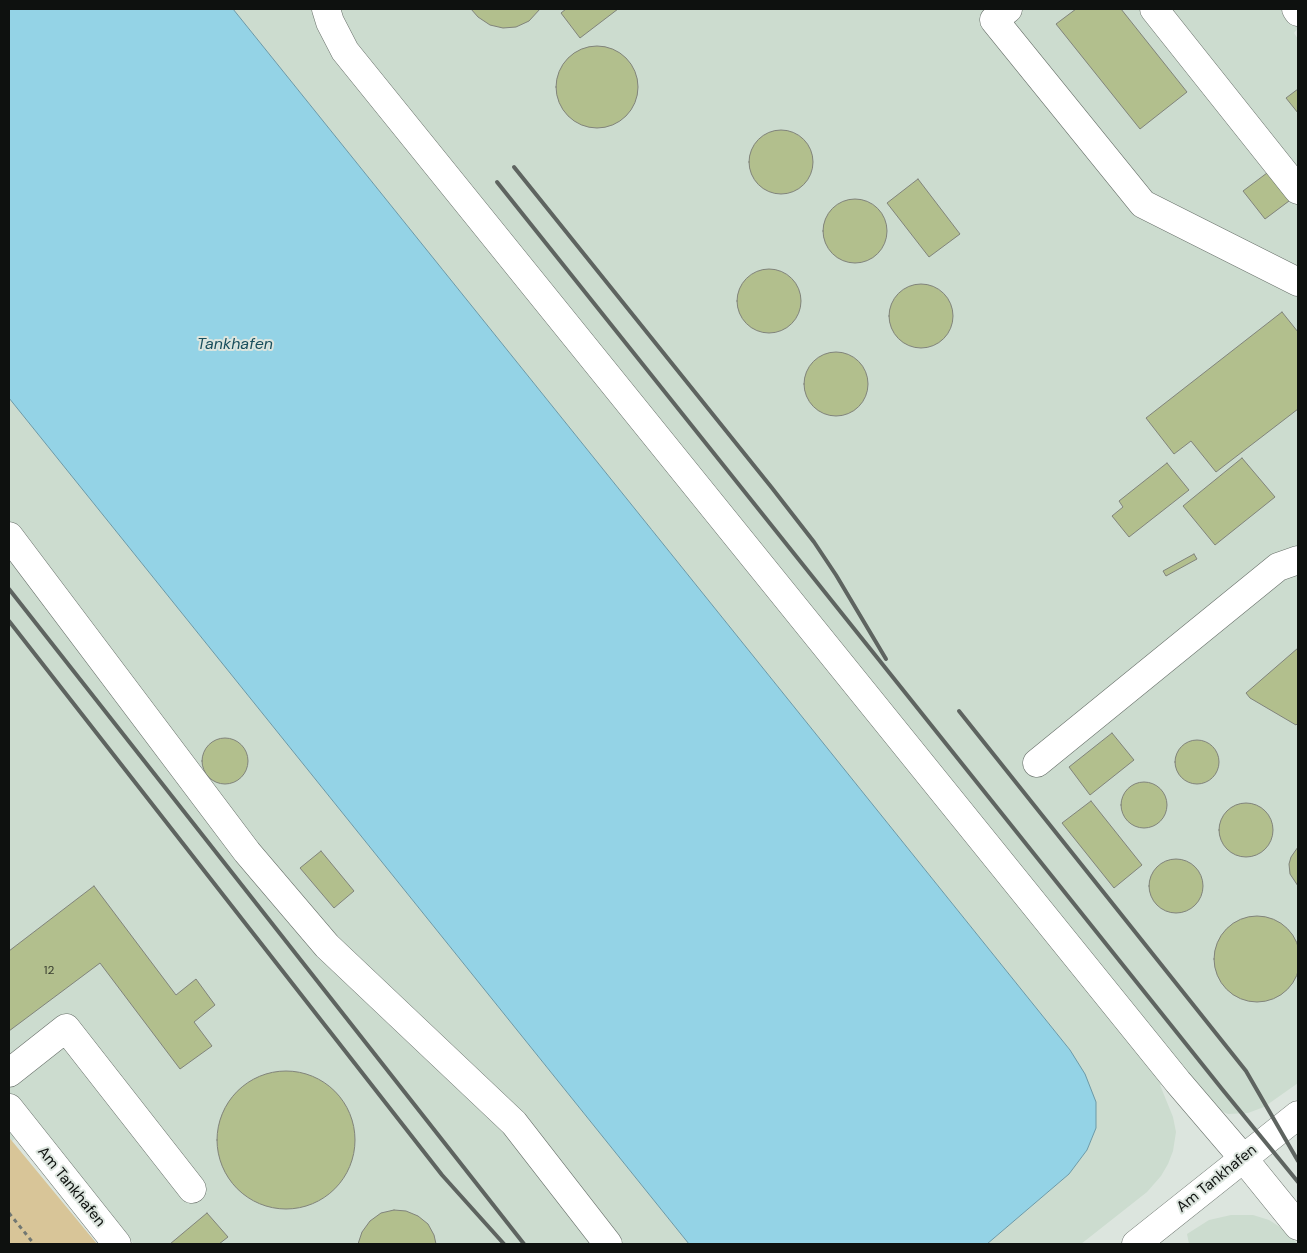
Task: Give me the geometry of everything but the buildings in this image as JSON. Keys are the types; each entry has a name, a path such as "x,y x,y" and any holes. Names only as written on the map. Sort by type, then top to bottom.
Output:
{"street":[{"path":"326,9 330,22 351,59 1178,1082 1298,1226"},
{"path":"1008,9 994,20 1143,204 1298,282"},
{"path":"1154,9 1298,190"},
{"path":"9,536 259,867 327,946 514,1124 608,1244"},
{"path":"1037,763 1278,567 1298,560"},
{"path":"9,1073 66,1028 192,1188"},
{"name":"Am Tankhafen","path":"9,1108 117,1244"},
{"name":"Am Tankhafen","path":"1136,1244 1298,1115"}],"path":[{"path":"9,1213 34,1244"}],"shaded area":[{"path":"233,9 316,9 1166,1083 1160,1085 1173,1117 1176,1132 1173,1151 1168,1164 1161,1176 1147,1192 1081,1244 987,1244 1069,1174 1087,1150 1096,1128 1070,1050"},
{"path":"335,9 1285,9 1298,25 1294,33 1298,39 1298,1083 1264,1107 1248,1113 1228,1114 1208,1105 368,66"},
{"path":"9,398 689,1244 134,1244 36,1122 12,1141 9,1137"},
{"path":"9,1137 12,1141 97,1244 9,1244"},
{"path":"1231,1215 1253,1215 1269,1220 1280,1227 1298,1244 1189,1244 1187,1234 1209,1220"}],"water":[{"name":"Tankhafen","path":"9,9 233,9 1070,1050 1085,1074 1096,1102 1096,1128 1087,1150 1069,1174 987,1244 689,1244 9,398"}],"railway":[{"path":"514,167 814,542 886,659"},
{"path":"497,182 1298,1182"},
{"path":"9,589 524,1244"},
{"path":"9,621 442,1175 504,1244"},
{"path":"959,711 1246,1071 1298,1161"}]}
